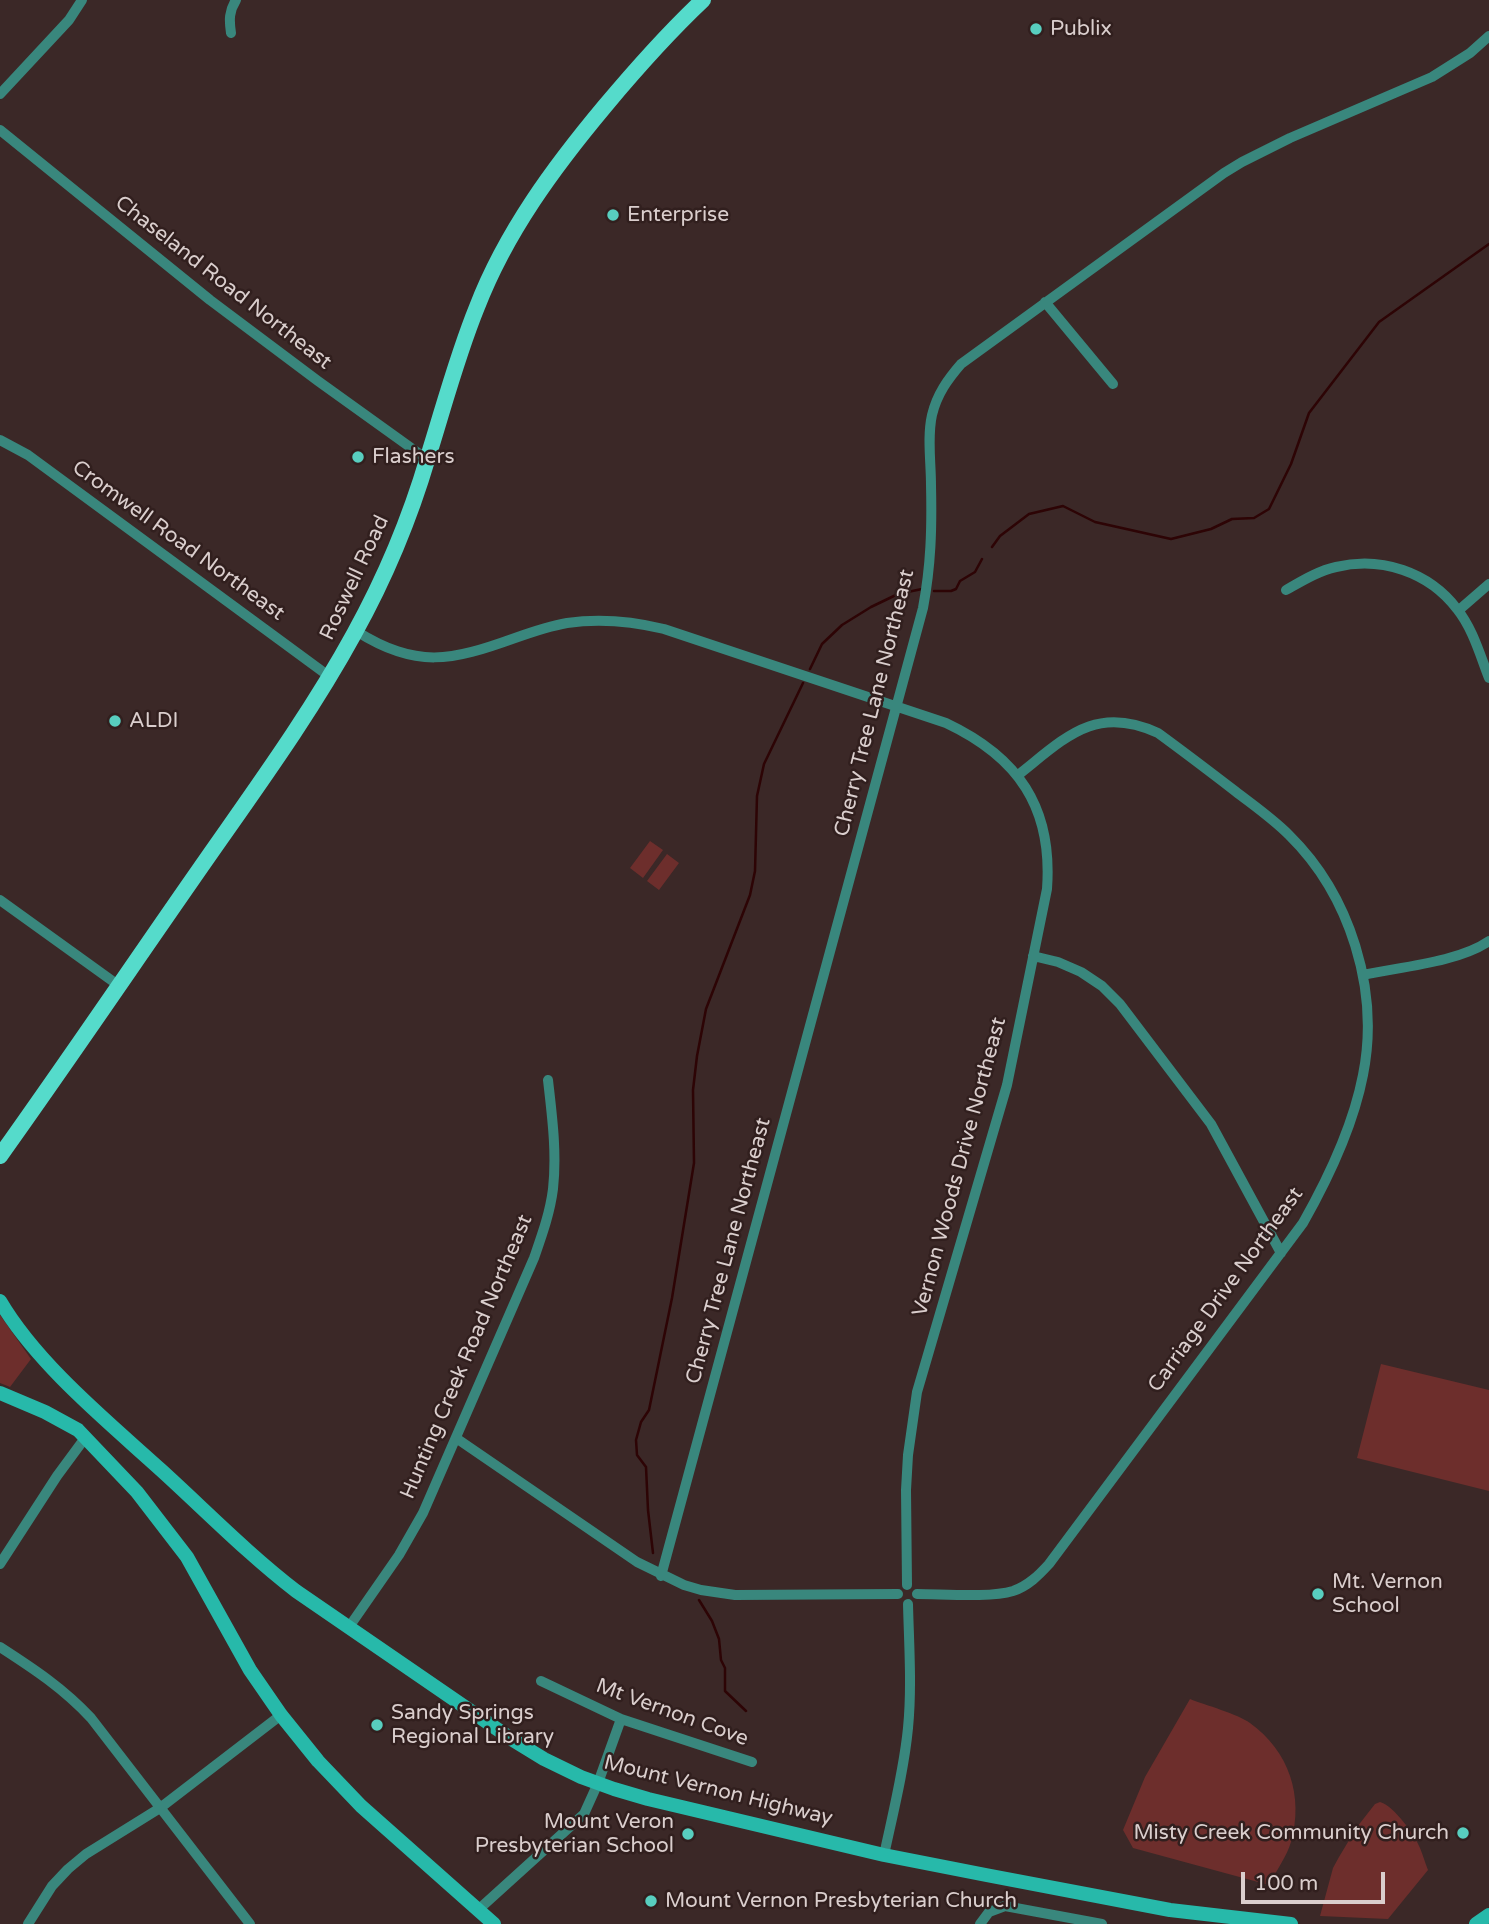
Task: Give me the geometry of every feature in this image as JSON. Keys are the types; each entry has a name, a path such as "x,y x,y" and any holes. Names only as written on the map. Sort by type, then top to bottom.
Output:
{"main road":[{"name":"Roswell Road","path":"0,1156 279,755 330,677 356,631 401,534 428,460 451,376 478,303 529,207 570,147 622,85 703,0"},
{"name":"Mount Vernon Highway","path":"0,1301 44,1359 125,1439 265,1567 544,1759 598,1783 648,1800 884,1854 1170,1910 1291,1924"},
{"path":"0,1392 78,1430 117,1471 157,1516 187,1557 244,1660 281,1715 318,1761 361,1806 494,1924"},
{"path":"1476,1924 1489,1915"}],"street":[{"path":"0,94 69,20 82,0"},
{"path":"231,33 229,19 236,0"},
{"name":"Cherry Tree Lane Northeast","path":"662,1576 923,608 930,574 932,542 930,430 936,401 946,381 961,364 1224,173 1290,138 1432,77 1461,59 1489,36"},
{"name":"Chaseland Road Northeast","path":"0,130 210,300 428,460"},
{"path":"1045,302 1113,384"},
{"name":"Cromwell Road Northeast","path":"0,440 28,455 330,677"},
{"path":"1286,590 1334,567 1357,563 1403,569 1444,593 1459,610 1472,634 1489,678"},
{"path":"1459,610 1489,584"},
{"name":"Vernon Woods Drive Northeast","path":"356,631 393,650 443,658 475,652 565,623 598,619 631,621 664,629 946,723 971,734 1018,775 1038,816 1045,839 1048,856 1047,889 1006,1085 917,1392 906,1490 908,1584"},
{"name":"Carriage Drive Northeast","path":"917,1594 1000,1594 1022,1587 1039,1576 1303,1223 1347,1131 1364,1073 1368,1039 1367,1006 1355,944 1342,910 1326,882 1305,852 1269,817 1158,733 1126,722 1091,725 1068,736 1018,775"},
{"path":"0,900 118,985"},
{"path":"1363,975 1454,957 1489,941"},
{"path":"1033,957 1058,962 1081,972 1102,986 1120,1004 1211,1124 1281,1253"},
{"name":"Hunting Creek Road Northeast","path":"349,1627 412,1535 534,1258 546,1222 555,1159 548,1080"},
{"path":"0,1564 85,1438"},
{"path":"456,1438 637,1562 662,1576 701,1590 735,1595 898,1594"},
{"path":"898,1594 902,1587 908,1584 916,1588 915,1600 908,1604"},
{"path":"898,1594 901,1601 908,1604"},
{"path":"884,1854 908,1728 908,1604"},
{"path":"0,1647 50,1680 91,1718 250,1924"},
{"name":"Mt Vernon Cove","path":"541,1681 621,1719 752,1762"},
{"path":"28,1924 52,1886 86,1853 160,1808 281,1715"},
{"path":"478,1910 584,1814 621,1719"},
{"path":"980,1924 989,1912 1005,1906 1102,1924"}],"shaded area":[{"path":"650,841 663,850 643,878 630,868"},
{"path":"667,854 679,863 659,890 647,881"},
{"path":"0,1315 31,1359 10,1387 0,1383"},
{"path":"1381,1364 1489,1390 1489,1491 1357,1458"},
{"path":"1190,1699 1250,1723 1275,1747 1284,1761 1294,1792 1295,1825 1289,1847 1269,1885 1133,1848 1123,1830 1145,1777"},
{"path":"1380,1802 1397,1815 1414,1836 1428,1870 1388,1919 1320,1916 1333,1868 1357,1827 1375,1804"}],"waterway":[{"path":"992,547 1000,536 1029,514 1063,506 1095,522 1171,539 1211,529 1232,519 1254,518 1269,509 1291,464 1309,413 1379,322 1489,244"},
{"path":"934,591 956,589 960,581 975,572 982,559"},
{"path":"810,669 822,644 842,625 898,594 922,589"},
{"path":"653,1553 646,1467 637,1455 636,1440 641,1422 649,1410 672,1298 694,1163 693,1090 697,1056 706,1009 750,895 755,871 757,796 764,764 803,683"},
{"path":"699,1600 719,1639 721,1660 725,1668 725,1691 746,1711"}],"place":[{"name":"Publix","path":"1036,29"},
{"name":"Enterprise","path":"613,215"},
{"name":"Flashers","path":"358,457"},
{"name":"ALDI","path":"115,721"},
{"name":"Mt. Vernon School","path":"1318,1594"},
{"name":"Sandy Springs Regional Library","path":"377,1725"},
{"name":"Misty Creek Community Church","path":"1463,1833"},
{"name":"Mount Veron Presbyterian School","path":"688,1834"},
{"name":"Mount Vernon Presbyterian Church","path":"651,1901"}]}
